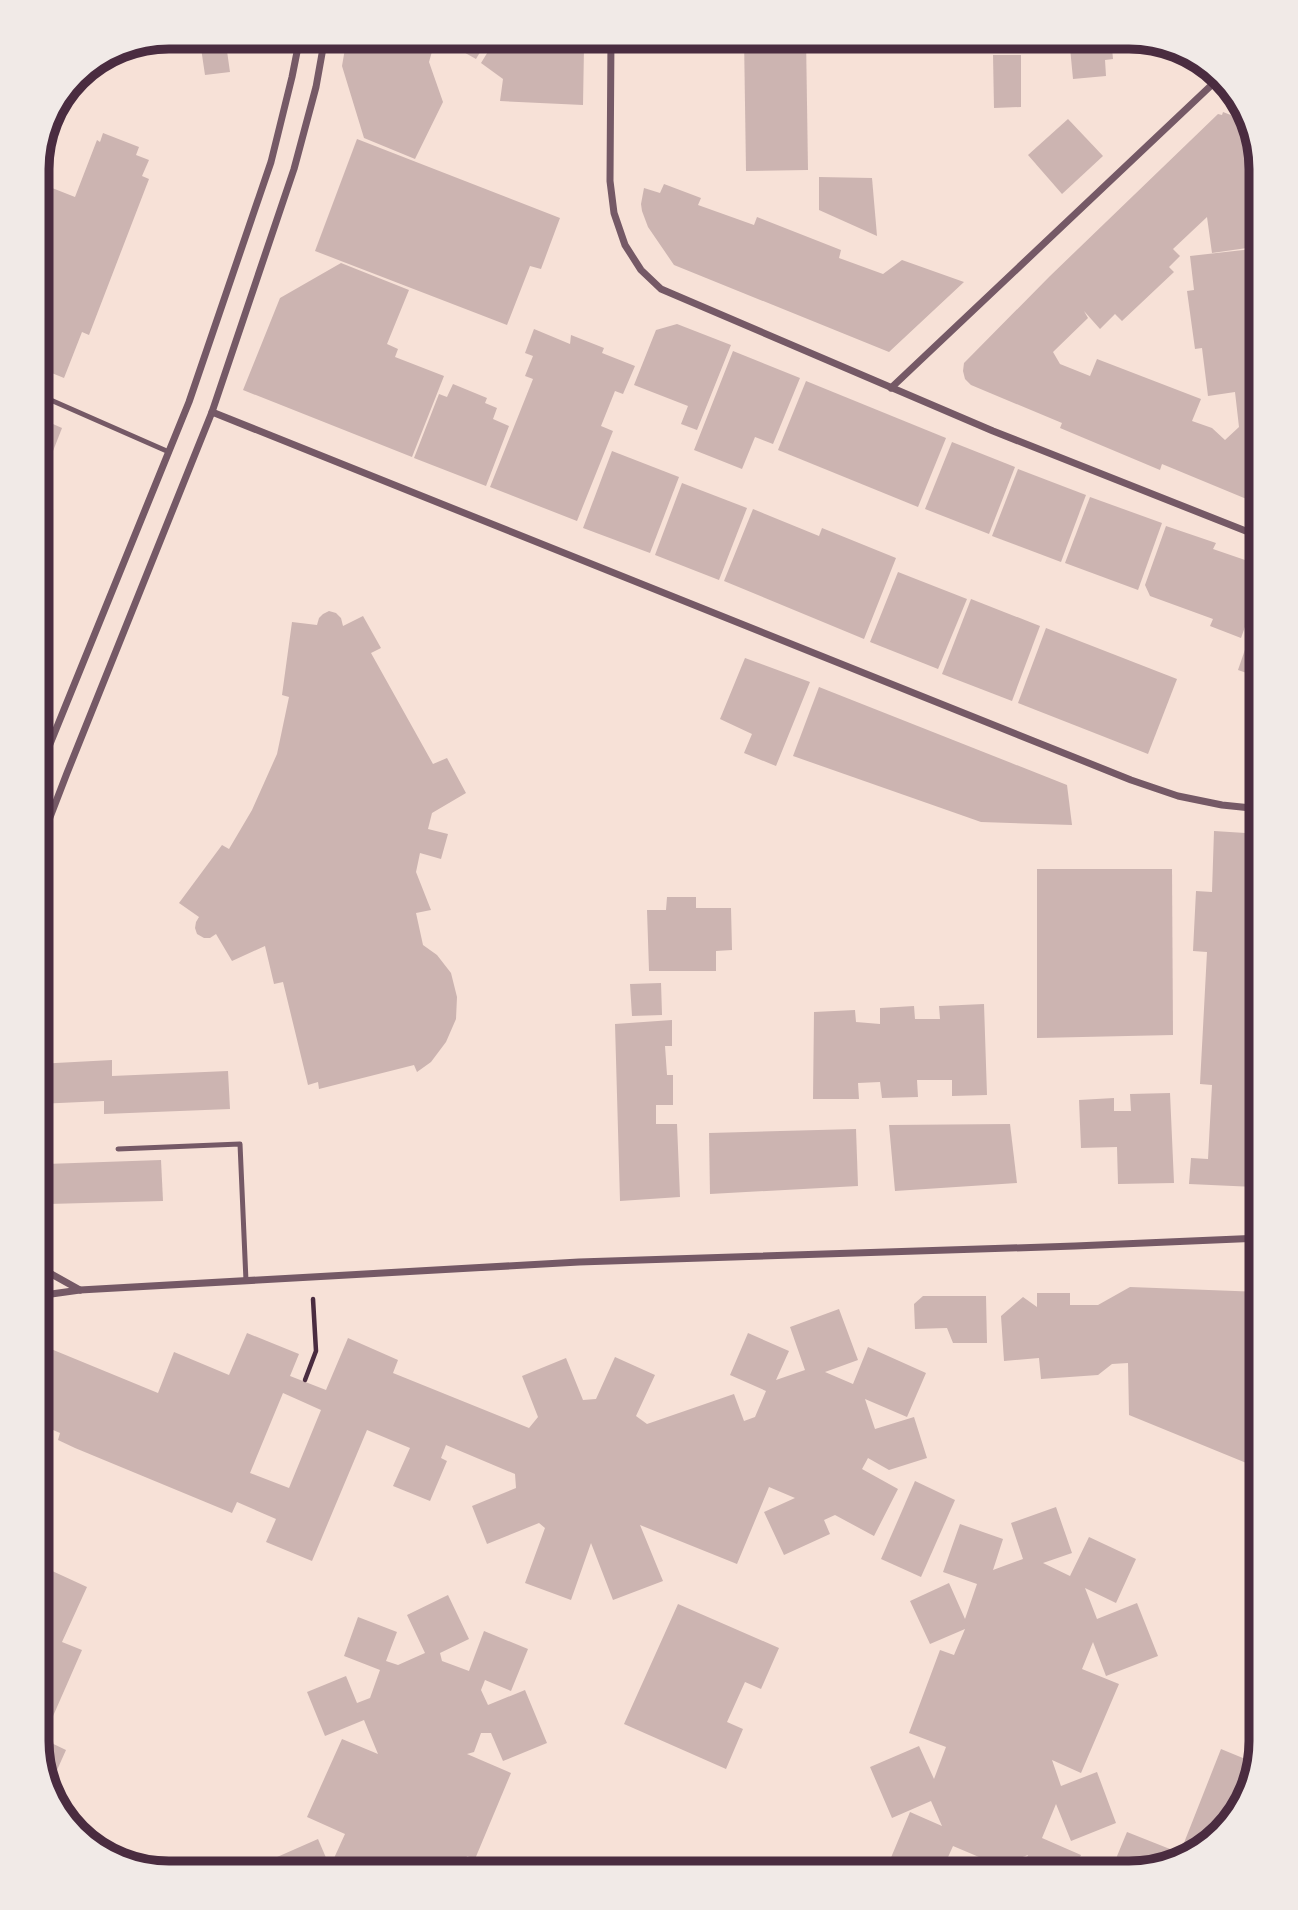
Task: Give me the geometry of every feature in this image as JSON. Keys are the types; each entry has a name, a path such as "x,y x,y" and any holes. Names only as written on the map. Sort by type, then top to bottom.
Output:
{"street":[{"path":"49,747 189,402 267,173 298,49"},
{"path":"49,820 212,412 294,169 316,87 323,49"},
{"path":"611,49 611,181 614,213 625,245 641,270 661,289 993,431 1249,532"},
{"path":"891,388 1213,83"},
{"path":"212,412 1131,780 1178,796 1249,808"},
{"path":"49,1294 80,1290 579,1262 1075,1247 1249,1239"},
{"path":"49,1273 80,1290"}],"lane":[{"path":"49,399 169,452"},
{"path":"118,1149 240,1144 246,1281"}],"path":[{"path":"305,1380 316,1351 313,1277"}],"building":[{"path":"201,49 227,49 230,72 205,75"},
{"path":"345,49 433,49 429,62 443,102 415,159 364,138 342,66"},
{"path":"458,49 482,49 476,59"},
{"path":"490,49 584,49 583,105 500,101 503,79 481,63"},
{"path":"744,49 806,49 808,170 746,171"},
{"path":"1070,49 1112,49 1113,59 1105,60 1106,76 1073,79"},
{"path":"993,55 1021,55 1021,107 994,108"},
{"path":"1223,112 1237,117 1245,138 1249,169 1249,248 1212,253 1207,217 1173,249 1180,256 1169,267 1174,272 1122,321 1115,314 1100,329 1084,311 1088,318 1053,352 1060,364 1090,376 1097,359 1201,399 1192,421 1212,428 1225,440 1239,427 1235,392 1208,396 1202,348 1195,349 1187,291 1194,290 1190,256 1249,249 1249,500 1162,464 1160,470 1060,428 1062,423 971,385 965,379 963,371 964,363 1050,276 1218,114 1222,115"},
{"path":"1068,119 1103,156 1062,194 1028,155"},
{"path":"103,133 139,147 136,155 149,160 142,176 149,179 89,335 82,332 64,378 49,372 49,187 75,197 97,140 100,142"},
{"path":"357,139 560,218 541,269 530,266 507,325 315,251"},
{"path":"819,177 872,178 877,236 819,210"},
{"path":"664,184 701,198 698,205 754,225 757,217 841,250 839,258 883,274 902,260 964,282 889,352 674,265 648,227 641,204 644,188 660,193"},
{"path":"341,263 409,290 387,344 398,349 395,357 444,376 412,457 243,390 280,298"},
{"path":"677,324 731,345 697,430 681,424 688,406 634,385 656,330"},
{"path":"534,329 570,344 571,335 604,348 602,353 635,366 623,394 615,391 601,426 613,431 577,521 490,487 533,379 525,376 533,356 525,353"},
{"path":"733,351 800,378 773,444 755,437 742,469 694,450"},
{"path":"806,381 946,438 918,507 778,450"},
{"path":"453,384 487,398 485,403 497,408 493,419 509,426 486,486 414,458 439,394 447,397"},
{"path":"49,422 62,428 49,461"},
{"path":"952,442 1015,467 989,534 925,509"},
{"path":"612,451 679,477 650,553 583,528"},
{"path":"1018,469 1086,495 1061,562 992,536"},
{"path":"682,483 747,508 719,580 655,555"},
{"path":"1090,497 1162,523 1138,590 1065,563"},
{"path":"753,509 819,536 822,528 896,558 864,639 724,581"},
{"path":"1166,526 1216,543 1213,549 1249,564 1249,616 1241,638 1210,626 1213,619 1150,596 1145,585"},
{"path":"898,572 967,599 938,669 870,642"},
{"path":"971,599 1040,626 1012,701 942,674"},
{"path":"329,611 341,618 343,626 363,616 381,648 371,653 433,764 447,758 466,793 432,813 428,829 448,834 441,859 420,853 416,872 431,910 416,913 423,945 437,955 451,973 457,997 456,1019 446,1042 431,1062 417,1072 414,1065 319,1089 318,1082 308,1085 283,982 274,984 265,946 232,961 216,934 204,938 197,934 195,928 199,917 179,903 222,845 229,849 252,810 277,754 289,697 282,695 292,622 317,625 319,618"},
{"path":"1046,628 1177,679 1148,754 1018,703"},
{"path":"1249,638 1249,674 1238,670"},
{"path":"745,658 810,682 776,766 744,753 752,734 720,719"},
{"path":"819,687 1067,785 1072,825 981,822 793,756"},
{"path":"1214,831 1249,833 1249,1187 1189,1184 1191,1158 1208,1159 1212,1085 1200,1084 1207,952 1193,951 1196,891 1212,892"},
{"path":"1037,869 1172,869 1173,1035 1037,1038"},
{"path":"667,897 696,897 696,908 731,908 732,950 716,951 716,971 649,971 647,910 666,910"},
{"path":"661,983 662,1015 632,1016 630,984"},
{"path":"984,1004 987,1095 952,1096 952,1080 917,1080 918,1097 882,1098 880,1082 858,1083 859,1099 813,1099 814,1012 855,1010 856,1022 880,1024 880,1008 914,1006 915,1019 940,1019 939,1006"},
{"path":"672,1020 672,1046 665,1046 667,1075 673,1075 673,1105 656,1105 656,1124 677,1124 680,1197 620,1201 615,1024"},
{"path":"112,1060 112,1076 228,1071 230,1109 104,1114 104,1101 49,1103 49,1063"},
{"path":"1170,1093 1174,1183 1118,1184 1117,1147 1081,1148 1079,1100 1114,1098 1114,1111 1131,1111 1130,1094"},
{"path":"1010,1124 1017,1183 895,1191 889,1125"},
{"path":"856,1129 858,1186 710,1194 709,1133"},
{"path":"161,1160 163,1201 49,1204 49,1164"},
{"path":"1130,1287 1249,1292 1249,1464 1129,1415 1128,1363 1112,1364 1098,1375 1041,1379 1039,1358 1004,1361 1001,1316 1023,1297 1037,1307 1037,1293 1070,1293 1070,1305 1098,1305"},
{"path":"923,1296 986,1296 987,1343 953,1343 947,1328 915,1329 914,1304"},
{"path":"839,1309 858,1360 825,1372 853,1384 868,1347 926,1373 907,1417 865,1399 875,1429 914,1417 927,1458 889,1470 868,1458 862,1469 898,1489 874,1536 835,1515 824,1520 830,1534 784,1555 764,1512 795,1498 769,1487 737,1564 640,1525 663,1581 613,1600 591,1543 571,1600 525,1583 545,1528 539,1523 487,1544 472,1506 516,1488 515,1474 446,1445 441,1458 447,1461 430,1501 393,1486 410,1448 367,1430 312,1561 266,1542 276,1519 237,1502 232,1513 75,1448 58,1440 60,1433 49,1428 51,1349 158,1393 174,1352 229,1375 247,1333 299,1354 290,1376 326,1390 348,1338 398,1360 393,1373 529,1428 538,1417 522,1376 566,1358 583,1400 596,1399 615,1357 655,1375 636,1416 647,1424 734,1394 744,1421 755,1417 766,1391 730,1375 748,1333 789,1351 776,1380 805,1370 790,1327","holes":["283,1393 321,1410 289,1488 250,1473"]},
{"path":"915,1481 955,1500 921,1577 881,1559"},
{"path":"1056,1507 1072,1553 1043,1563 1070,1576 1089,1537 1136,1559 1116,1603 1085,1588 1097,1619 1137,1603 1158,1656 1106,1676 1093,1642 1082,1669 1119,1684 1081,1773 1052,1760 1061,1786 1097,1772 1116,1823 1071,1841 1056,1804 1042,1838 1081,1855 1078,1861 1025,1861 1028,1855 1012,1861 968,1861 979,1857 953,1846 946,1861 892,1861 890,1860 910,1812 942,1826 931,1801 892,1818 870,1767 919,1746 934,1779 946,1747 909,1733 940,1650 954,1655 965,1629 930,1644 910,1601 949,1583 965,1619 977,1584 943,1572 960,1524 1003,1539 993,1570 1023,1559 1011,1523"},
{"path":"49,1570 87,1587 62,1642 82,1650 49,1725"},
{"path":"448,1595 469,1639 440,1653 442,1661 469,1671 484,1631 528,1649 511,1691 485,1680 481,1690 488,1705 525,1690 547,1743 503,1761 491,1733 481,1733 474,1752 467,1754 511,1773 475,1859 467,1856 465,1861 333,1861 345,1834 307,1817 342,1739 378,1754 364,1720 325,1736 307,1692 346,1676 357,1703 370,1698 380,1670 344,1656 358,1617 397,1632 386,1661 398,1665 425,1653 407,1615"},
{"path":"678,1604 779,1648 761,1689 745,1682 727,1722 743,1729 726,1769 624,1724"},
{"path":"49,1742 66,1750 54,1776"},
{"path":"1221,1749 1247,1760 1240,1787 1224,1814 1202,1836 1182,1849"},
{"path":"1127,1832 1176,1851 1145,1860 1115,1861"},
{"path":"318,1839 327,1861 268,1861"}]}
